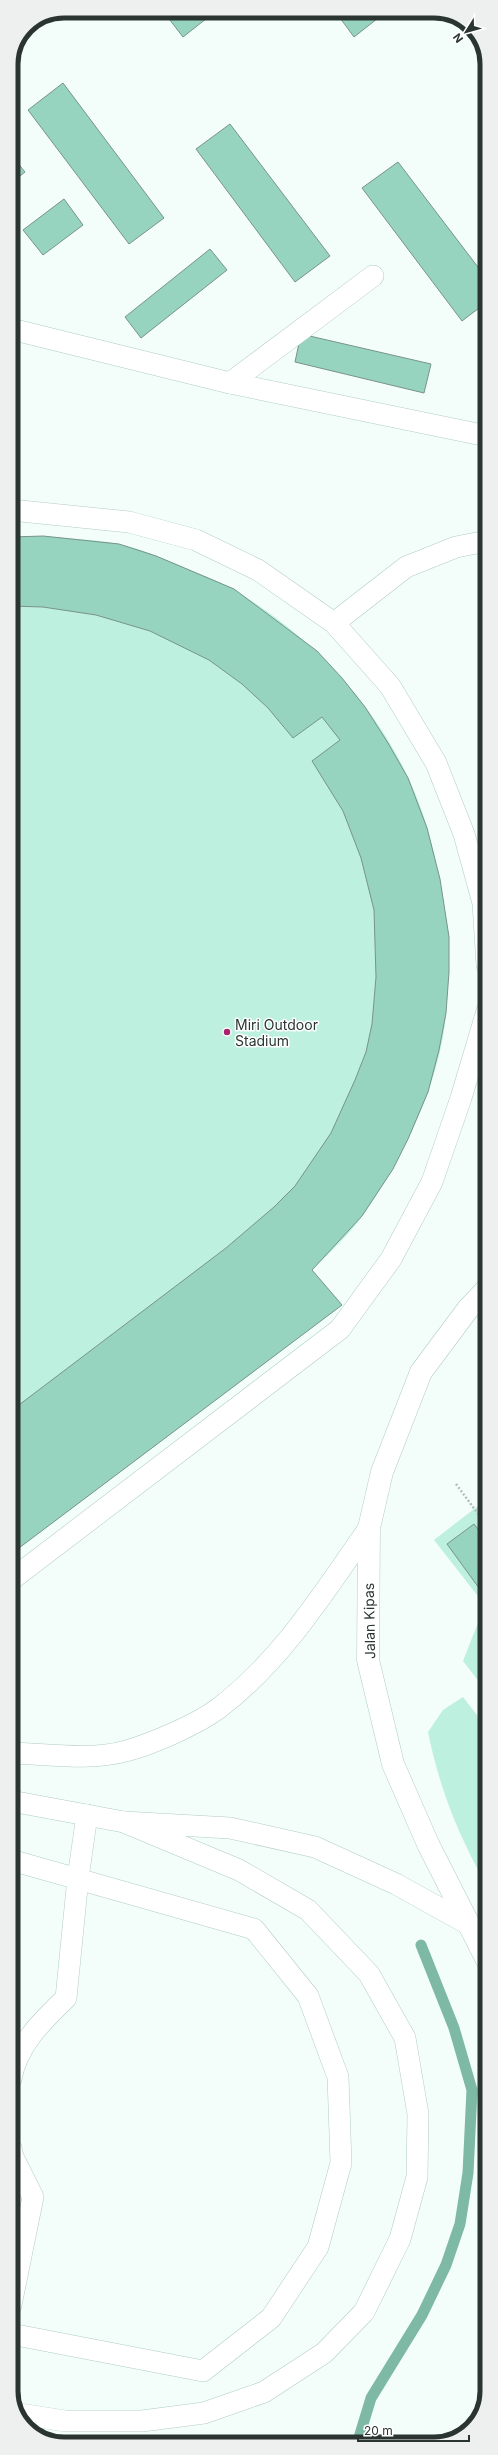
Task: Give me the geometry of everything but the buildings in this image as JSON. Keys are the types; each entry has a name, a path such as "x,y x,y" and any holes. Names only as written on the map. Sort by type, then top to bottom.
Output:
{"main road":[{"name":"Jalan Kipas","path":"480,1296 468,1309 421,1372 382,1472 369,1528 368,1660 393,1764 428,1844 480,1947"}],"lane":[{"path":"230,383 373,276"},
{"path":"18,331 230,383 480,435"},
{"path":"18,511 129,522 196,540 258,570 334,623 390,686 436,763 464,834 480,892"},
{"path":"334,623 406,567 456,547 480,542"},
{"path":"18,1575 340,1329 391,1258 432,1182 461,1098 480,1034"},
{"path":"18,1753 83,1756 125,1751 172,1733 218,1709 266,1664 303,1622 369,1528"},
{"path":"18,1802 124,1822 230,1828 315,1847 396,1884 468,1924"},
{"path":"18,2059 34,2029 66,1998 78,1878 87,1815"},
{"path":"25,2415 65,2421 142,2422 204,2413 264,2392 324,2353 364,2312 400,2239 417,2177 418,2114 405,2038 369,1974 308,1910 239,1870 124,1822"},
{"path":"18,1862 254,1929 308,1996 338,2077 341,2163 318,2247 271,2318 204,2371 18,2335"},
{"path":"18,2167 33,2197 18,2274"}],"path":[{"path":"456,1484 480,1517"}],"green space":[{"name":"Miri Outdoor Stadium","path":"43,536 109,542 142,550 221,583 267,611 298,635 327,662 354,692 377,723 398,757 415,793 432,843 439,883 446,1013 443,1039 428,1093 392,1170 378,1194 352,1230 312,1270 342,1305 18,1549 18,537"},
{"path":"480,1504 480,1599 434,1540"},
{"path":"480,1618 480,1683 463,1661"},
{"path":"463,1697 480,1719 480,1873 467,1849 451,1812 438,1773 428,1732 443,1710"}],"waterway":[{"path":"359,2437 371,2398 422,2315 446,2265 460,2224 468,2173 472,2090 454,2028 421,1945"}],"place":[{"name":"Miri Outdoor Stadium","path":"227,1032"}]}
